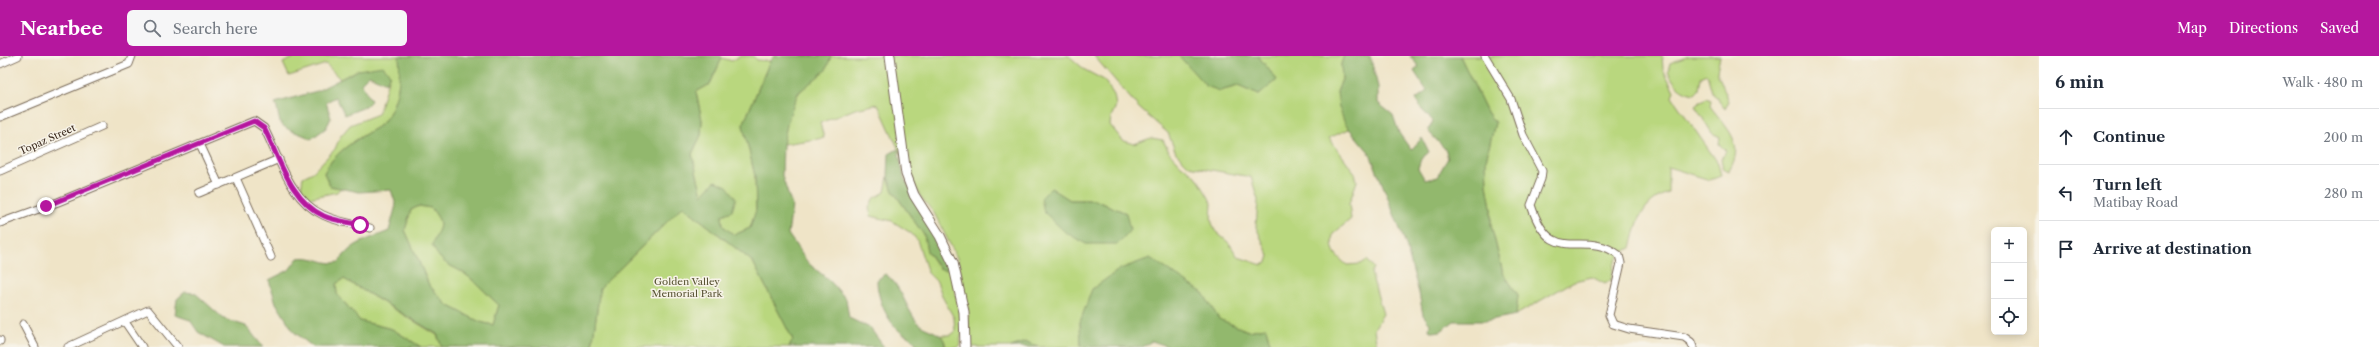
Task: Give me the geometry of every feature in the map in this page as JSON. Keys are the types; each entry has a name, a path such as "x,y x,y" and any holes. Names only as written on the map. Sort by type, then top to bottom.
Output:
{"main road":[{"path":"890,56 906,174 914,195 940,236 953,263 964,312 965,347"}],"street":[{"path":"0,64 18,56"},
{"path":"0,117 129,64 132,56"},
{"path":"1485,56 1511,99 1523,135 1542,171 1541,179 1531,205 1546,235 1550,239 1559,243 1603,247 1619,255 1621,262 1610,315 1613,324 1629,329 1684,337 1692,342 1693,347"},
{"path":"0,223 200,144 251,122 258,122 264,128 295,190 311,207 328,217 370,228"},
{"name":"Topaz Street","path":"0,171 102,126"},
{"path":"200,144 219,185"},
{"path":"198,193 279,159"},
{"path":"236,178 272,257"},
{"path":"68,347 78,345 148,310 178,347"},
{"path":"125,322 142,347"},
{"path":"23,324 36,347"}],"green space":[{"path":"297,56 399,56 398,90 393,107 389,114 383,123 343,150 328,166 324,173 330,186 341,188 337,192 309,198 301,189 303,177 313,172 335,149 340,137 350,125 378,114 390,74 358,70 340,79 326,64 289,76 283,63"},
{"path":"399,56 721,56 722,58 710,84 696,92 702,120 701,135 692,154 702,195 715,181 727,186 736,198 732,211 722,215 723,226 734,235 750,228 756,210 755,176 743,125 770,61 774,56 831,56 826,70 798,93 788,120 783,144 782,176 792,206 788,234 808,263 830,281 846,299 849,318 870,328 884,347 789,347 793,340 753,262 683,206 600,288 592,347 442,347 437,334 344,279 336,284 337,294 360,321 392,329 421,347 313,347 294,332 276,303 269,280 289,270 298,258 304,257 329,263 339,262 355,245 389,231 396,205 391,190 359,192 330,186 324,173 337,155 349,145 383,123 389,114 393,107 398,90","holes":["419,206 431,208 436,214 440,223 439,230 432,245 444,262 469,277 499,305 493,325 480,322 447,305 429,285 405,230 411,210"]},
{"path":"740,56 753,56 757,60 770,61 743,125 755,176 756,211 750,228 734,235 723,226 722,215 702,195 692,154 701,135 702,120 696,92 710,84 722,58 732,61"},
{"path":"831,56 1069,56 1085,70 1104,80 1114,95 1116,106 1111,117 1110,125 1123,141 1134,144 1151,138 1163,140 1169,152 1181,165 1196,176 1212,203 1211,220 1215,231 1229,243 1238,257 1262,265 1267,262 1269,256 1256,227 1258,200 1251,177 1189,166 1176,153 1168,133 1139,108 1094,56 1179,56 1220,91 1238,86 1259,95 1277,80 1258,56 1344,56 1341,64 1342,79 1337,92 1345,124 1349,129 1329,138 1355,173 1357,181 1349,204 1351,219 1333,234 1332,244 1334,252 1347,265 1361,264 1367,260 1374,268 1371,273 1383,314 1374,329 1377,347 1271,347 1266,328 1248,331 1218,319 1203,293 1080,322 1081,347 1038,347 1027,342 1011,347 970,347 968,309 957,258 934,213 920,196 878,104 855,109 820,123 824,138 783,144 788,117 796,98 803,88 821,74 828,64","holes":["1051,188 1070,200 1095,200 1126,213 1065,232"]},
{"path":"1179,56 1258,56 1277,80 1259,95 1238,86 1220,91 1206,86"},
{"path":"1344,56 1370,56 1378,87 1378,103 1393,115 1399,133 1411,150 1422,138 1429,152 1421,159 1418,168 1425,180 1437,177 1448,158 1445,149 1428,131 1433,121 1422,110 1416,99 1427,91 1414,71 1419,67 1410,56 1460,56 1487,112 1495,123 1486,160 1487,185 1491,207 1491,225 1503,273 1518,295 1516,315 1485,321 1454,321 1441,331 1433,332 1429,330 1430,324 1423,315 1419,293 1405,242 1380,178 1369,152 1345,124 1339,107 1337,92 1342,79 1341,64"},
{"path":"1460,56 1662,56 1663,69 1674,91 1672,97 1718,163 1721,176 1710,180 1668,167 1668,193 1652,202 1642,214 1638,222 1631,248 1622,253 1616,260 1611,280 1605,284 1592,277 1574,281 1516,315 1518,295 1503,273 1491,225 1491,207 1487,185 1486,160 1495,123 1487,112"},
{"path":"1689,56 1720,56 1717,72 1729,101 1725,109 1712,92 1707,74 1701,77 1699,90 1695,94 1681,89 1673,80 1668,71 1670,63"},
{"path":"383,66 390,74 386,83 369,75 361,83 371,101 365,107 345,115 336,97 326,102 331,118 326,128 311,139 286,128 280,122 275,103 317,91 358,70"},
{"path":"1706,98 1711,100 1710,106 1728,129 1735,144 1736,152 1734,161 1729,171 1723,168 1721,159 1726,151 1719,144 1720,137 1712,133 1695,106"},
{"path":"898,149 904,178 944,247 950,269 940,269 927,251 924,235 893,191 888,177 889,154"},
{"path":"888,177 893,191 924,235 927,251 937,266 950,269 963,327 959,347 945,347 945,343 941,335 950,335 955,331 954,318 943,298 937,282 928,273 917,240 911,233 892,221 871,216 869,208 873,199 885,192"},
{"path":"1051,188 1070,200 1095,200 1126,213 1130,230 1118,244 1086,244 1065,232 1044,212 1041,198"},
{"path":"419,206 431,208 440,222 433,245 441,258 449,265 469,277 499,305 493,325 480,322 447,305 429,285 405,230 411,210"},
{"name":"Golden Valley Memorial Park","path":"683,206 753,262 793,340 789,347 592,347 600,288"},
{"path":"1150,258 1203,293 1219,319 1248,331 1266,328 1271,347 1170,347 1152,341 1142,347 1081,347 1080,322 1092,289 1120,269"},
{"path":"885,274 899,290 917,322 939,334 944,341 945,347 918,347 913,340 902,333 892,323 881,302 877,287 877,280"},
{"path":"344,279 437,335 442,347 421,347 392,329 360,321 337,294 336,284"},
{"path":"185,292 195,293 224,319 246,326 263,347 224,347 198,332 190,320 175,315 177,299"},
{"path":"1027,342 1038,347 1011,347"}],"route":[{"path":"46,206 254,121 261,124 264,128 295,190 311,207 317,212 328,217 360,225"}]}
